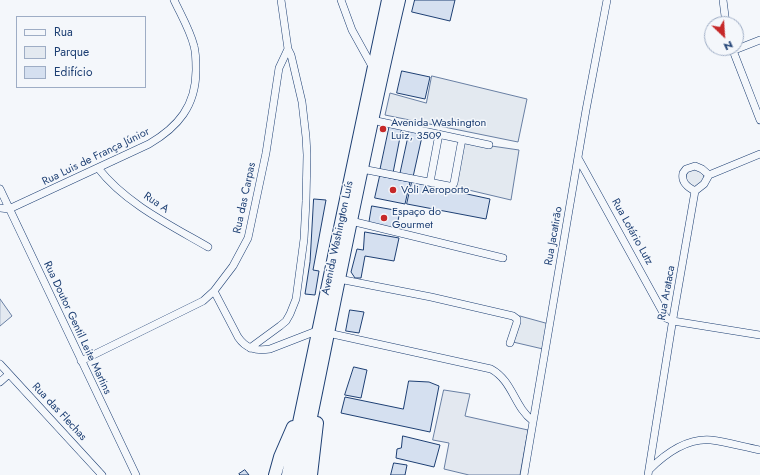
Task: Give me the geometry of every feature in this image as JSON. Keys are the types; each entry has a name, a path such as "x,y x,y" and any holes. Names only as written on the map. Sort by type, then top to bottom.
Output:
{"highway":[{"name":"Avenida Washington Luís","path":"299,475 320,378 324,332 373,68 388,0"},
{"name":"Avenida Washington Luís","path":"288,475 301,412 339,278 399,0"},
{"path":"311,475 320,378"},
{"path":"275,475 289,435 301,412"}],"street":[{"name":"Rua Luis de França Júnior","path":"9,209 149,144 165,134 178,121 186,110 195,86 195,50 174,0"},
{"path":"250,348 280,326 290,314 296,299 304,239 306,201 306,137 302,102 291,55 288,49 281,0"},
{"path":"341,0 352,30 373,68"},
{"name":"Rua Jacatirão","path":"524,475 586,110 607,0"},
{"path":"723,0 726,16"},
{"path":"744,46 760,40"},
{"name":"Rua das Carpas","path":"81,361 202,301 214,291 233,266 244,249 248,238 266,154 279,68 288,49"},
{"path":"734,56 760,120"},
{"path":"741,74 749,70"},
{"path":"372,120 489,145"},
{"path":"430,182 439,134"},
{"path":"362,169 452,186 454,183 462,139"},
{"path":"709,175 702,169 695,166 686,169 683,173 683,181 695,192 704,184 709,175 760,154"},
{"name":"Rua Lotário Lutz","path":"578,158 665,316 673,321"},
{"name":"Rua A","path":"98,168 106,178 146,210 208,247"},
{"name":"Rua Doutor Gentil Leite Martins","path":"0,189 136,475"},
{"name":"Rua Arataca","path":"649,473 673,321 690,243 695,192"},
{"path":"0,208 9,209"},
{"path":"351,221 503,258"},
{"path":"339,278 513,316 517,319 517,322 510,342"},
{"path":"214,291 238,337 250,348 256,350 270,349 324,332 491,369 502,376 524,413 533,421"},
{"path":"673,321 760,335"},
{"name":"Rua das Flechas","path":"0,364 102,475"},
{"path":"0,382 9,374"},
{"path":"649,473 669,453 693,442 711,440 760,450"}],"green space":[{"path":"432,76 527,99 518,142 385,115 390,93 426,103"},
{"path":"464,142 519,150 511,200 456,187"},
{"path":"697,168 704,176 704,181 694,188 686,183 686,176 687,172"},
{"path":"0,299 12,316 0,326"},
{"path":"520,316 549,324 543,349 513,342"}],"shaded area":[{"path":"444,390 470,394 465,416 528,430 520,475 469,475 444,469 449,443 433,440"}],"building":[{"path":"415,0 455,0 450,21 412,12"},
{"path":"402,71 430,77 425,99 397,93"},
{"path":"390,124 402,127 393,173 380,171"},
{"path":"410,129 423,132 413,177 400,175"},
{"name":"Voli Aeroporto","path":"380,176 410,182 405,204 375,198"},
{"path":"412,182 490,199 486,219 407,204"},
{"path":"314,199 326,200 313,270 319,271 315,295 305,294 310,262"},
{"name":"Espaço do Gourmet","path":"372,206 400,211 396,230 369,224"},
{"path":"365,232 399,238 394,261 365,256 361,278 355,278 351,272 357,249 363,250"},
{"path":"350,310 364,312 359,333 346,331"},
{"path":"354,367 367,370 361,398 345,395"},
{"path":"409,381 429,382 439,386 430,432 341,413 345,397 403,409"},
{"path":"403,436 440,445 434,467 396,458 397,449 401,448"},
{"path":"394,463 407,465 405,475 391,475"},
{"path":"245,470 249,475 239,474"}],"place":[{"name":"Avenida Washington Luiz, 3509","path":"383,129"},
{"name":"Voli Aeroporto","path":"393,190"},
{"name":"Espaço do Gourmet","path":"384,218"}]}
